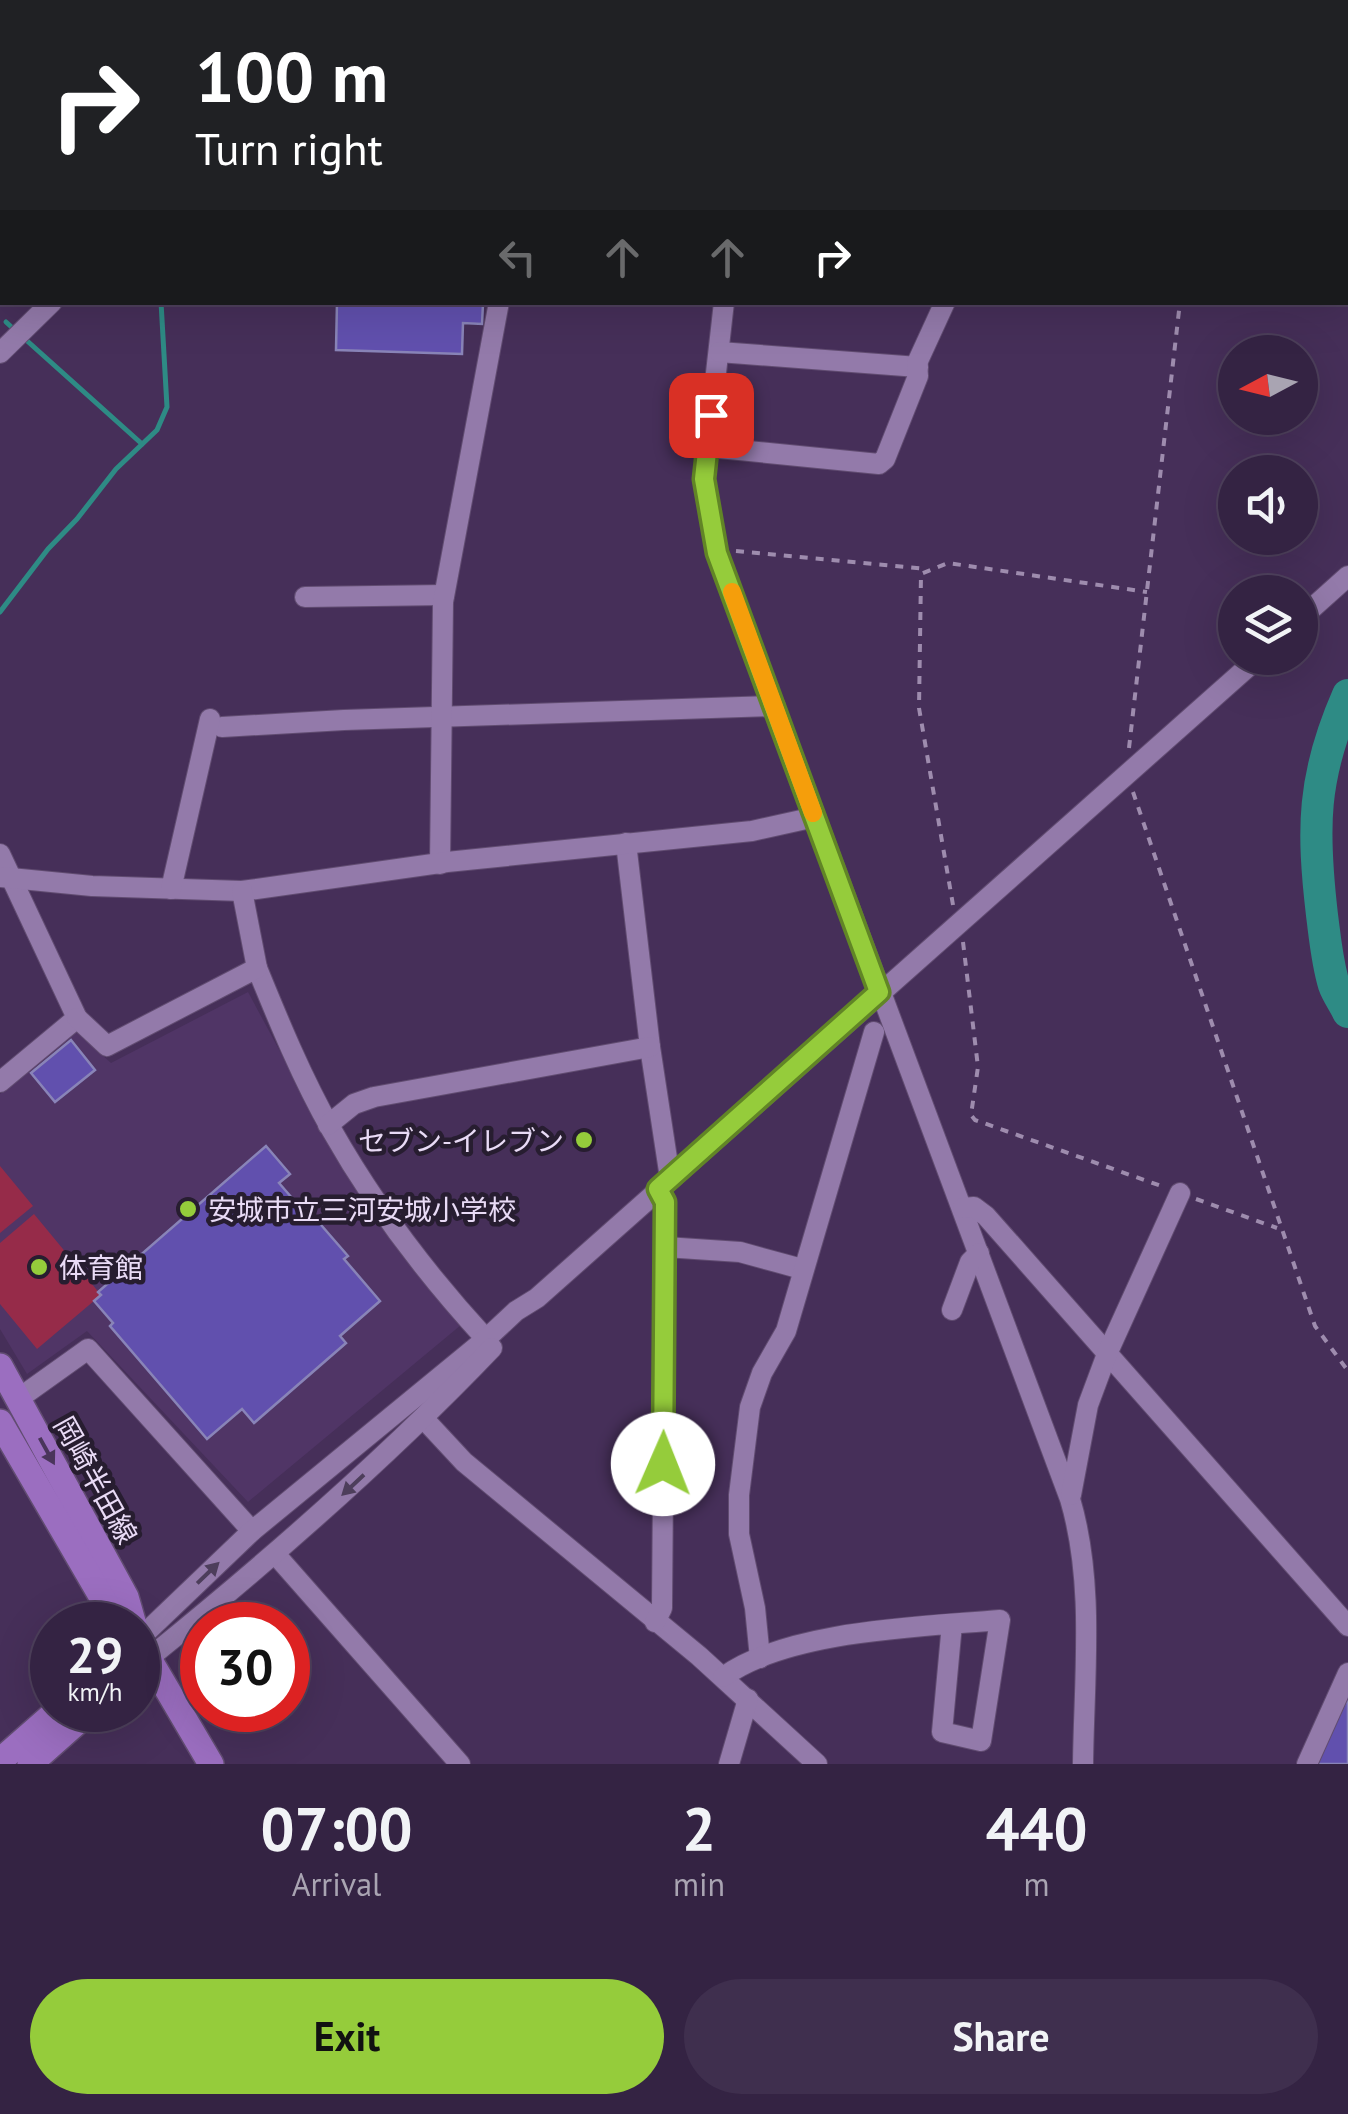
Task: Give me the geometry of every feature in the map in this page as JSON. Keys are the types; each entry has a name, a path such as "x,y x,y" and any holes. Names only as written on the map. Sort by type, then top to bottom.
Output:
{"main road":[{"name":"岡崎半田線","path":"0,1366 127,1602"},
{"name":"岡崎半田線","path":"0,1422 105,1602"},
{"path":"160,1681 211,1764"},
{"path":"0,1761 33,1732"},
{"path":"30,1764 66,1732"}],"street":[{"path":"0,353 49,305"},
{"path":"440,864 439,717 444,595 498,305"},
{"path":"724,305 704,479 716,549 1070,1499 1079,1529 1084,1597 1083,1764"},
{"path":"708,447 878,464 885,459 944,305"},
{"path":"719,352 918,367"},
{"path":"1318,604 1348,576"},
{"path":"305,597 444,595"},
{"path":"160,1627 252,1531 486,1340 516,1311 537,1298 1239,675"},
{"path":"171,890 216,723 775,706"},
{"path":"5,877 171,890 242,890 440,864 752,831 814,817"},
{"path":"626,843 665,1202 662,1608 656,1622"},
{"path":"0,854 5,877 77,1018 107,1046 257,968"},
{"path":"242,890 257,968 328,1125 430,1277 486,1340"},
{"path":"0,1082 77,1018"},
{"path":"760,1658 755,1608 740,1534 743,1444 762,1373 786,1332 874,1032"},
{"path":"328,1125 354,1104 374,1097 650,1048"},
{"path":"1070,1499 1088,1404 1180,1193"},
{"path":"963,1208 974,1207 986,1216 1348,1626"},
{"path":"665,1247 740,1252 802,1269"},
{"path":"952,1310 970,1262 979,1253"},
{"path":"160,1634 276,1555 424,1419 525,1316 537,1298"},
{"path":"18,1398 88,1349 252,1531"},
{"path":"424,1419 464,1462 723,1677 817,1764"},
{"path":"276,1555 460,1764"},
{"path":"723,1677 760,1658 836,1636 952,1624 1000,1620 981,1741 942,1732 952,1624"},
{"path":"1307,1764 1348,1673"},
{"path":"728,1764 748,1700"}],"path":[{"path":"1180,305 1127,773 1314,1326 1348,1371"},
{"path":"716,549 929,569"},
{"path":"1147,592 948,562 921,574 919,708 954,909 963,939 978,1067 972,1115 975,1120 1280,1228"}],"shaded area":[{"name":"安城市立三河安城小学校","path":"248,992 324,1133 461,1325 248,1502 87,1331 27,1374 0,1329 0,1094 73,1029 111,1063"},
{"path":"0,1166 33,1206 0,1233"},
{"name":"体育館","path":"34,1214 101,1295 37,1349 0,1304 0,1243"}],"building":[{"path":"337,305 483,305 482,324 463,323 462,354 336,350"},
{"path":"71,1040 95,1070 55,1102 31,1073"},
{"path":"266,1146 290,1174 279,1183 348,1256 344,1259 380,1301 340,1336 346,1343 254,1423 242,1409 207,1439 110,1326 113,1323 94,1301 101,1295 98,1292"},
{"path":"1348,1698 1348,1764 1312,1764"}],"waterway":[{"path":"0,612 116,469 157,430 167,407 161,305"},
{"path":"6,322 17,332"},
{"path":"25,339 142,444"},
{"path":"1348,695 1327,752 1316,829 1328,959 1334,985 1348,1012"}],"slow traffic":[{"path":"732,592 813,813"}],"place":[{"name":"セブン-イレブン","path":"584,1140"},
{"name":"安城市立三河安城小学校","path":"188,1209"},
{"name":"体育館","path":"39,1267"}],"route":[{"path":"663,1464 665,1202 658,1189 879,992 717,553 704,479 711,415"}]}
